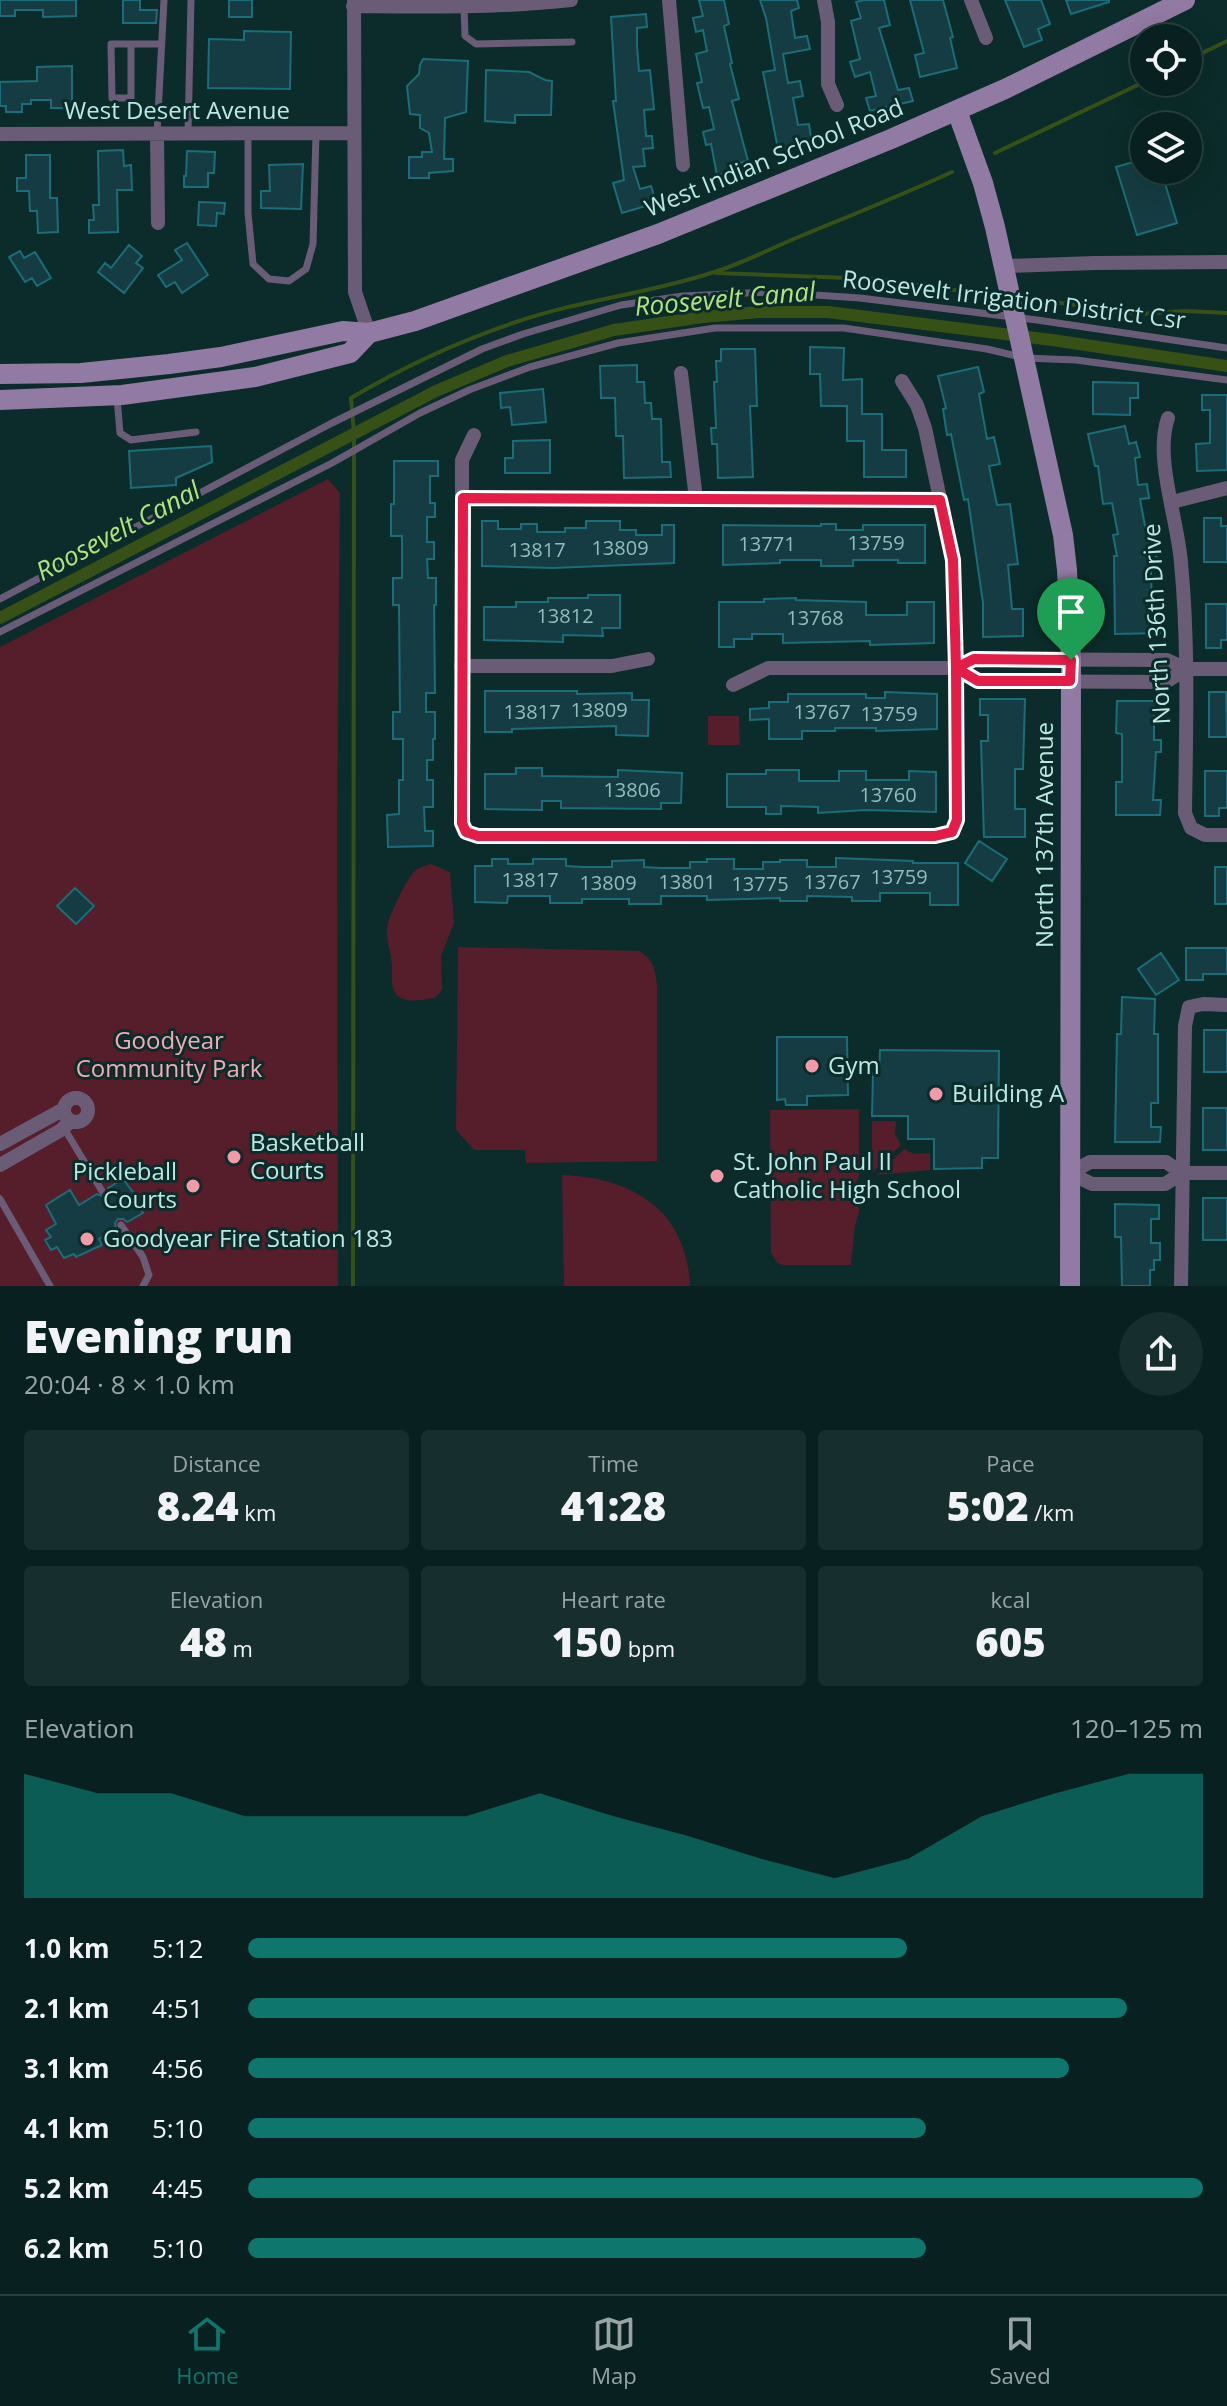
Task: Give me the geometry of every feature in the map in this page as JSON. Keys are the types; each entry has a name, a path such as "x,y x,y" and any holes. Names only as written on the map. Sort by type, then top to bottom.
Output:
{"main road":[{"name":"West Indian School Road","path":"0,374 115,370 221,357 343,331 369,333 415,321 658,234 957,111 1185,0"},
{"name":"North 137th Avenue","path":"957,111 979,173 1005,266 1063,535 1067,570 1071,660 1070,1286"},
{"name":"West Indian School Road","path":"0,400 117,395 217,383 296,368 350,353 369,333"},
{"path":"115,370 117,395"}],"street":[{"path":"369,333 355,292 353,3 464,7 571,0"},
{"path":"669,0 683,165"},
{"path":"824,0 828,22 828,84 837,105"},
{"path":"971,0 986,38"},
{"path":"157,133 158,223"},
{"name":"West Desert Avenue","path":"0,134 354,133"},
{"path":"1005,266 1227,262"},
{"path":"681,373 696,499"},
{"path":"474,435 462,460 462,823 466,832 478,836 935,836 952,832 957,820 953,560 925,428 917,405 902,381"},
{"name":"North 136th Drive","path":"1168,418 1164,448 1181,561 1186,669 1185,813 1191,828 1205,835 1227,835"},
{"path":"1172,502 1227,488"},
{"path":"463,498 940,500"},
{"path":"461,666 612,666 648,659"},
{"path":"733,685 768,668 956,668 974,659 1167,660 1186,669 1227,669"},
{"path":"956,668 978,681 1166,682 1186,669"},
{"path":"1181,1286 1185,1026 1189,1007 1227,1005"},
{"path":"0,1144 66,1119"},
{"path":"0,1165 66,1119"},
{"path":"1070,1173 1090,1162 1166,1162 1182,1173"},
{"path":"1070,1173 1092,1184 1165,1184 1182,1173 1227,1173"}],"lane":[{"path":"157,133 164,0"},
{"path":"188,133 191,0"},
{"path":"464,7 465,36 476,44 572,42"},
{"path":"131,44 131,98 112,98 111,44 131,44 161,44"},
{"path":"248,133 248,213 253,264 269,279 289,281 306,269 313,244 316,133"},
{"name":"Roosevelt Irrigation District Csr","path":"0,599 330,424 482,349 621,305 683,296 770,292 860,298 1017,322 1227,348"},
{"name":"Roosevelt Irrigation District Csr","path":"0,632 319,470 420,413 503,376 574,353 618,343 715,328 844,328 1024,355 1227,380"},
{"path":"117,395 120,433 131,440 196,432"},
{"path":"66,1119 102,1191"},
{"path":"0,1199 50,1286"},
{"path":"121,1225 143,1257 149,1275 143,1286"}],"green space":[{"name":"Goodyear Community Park","path":"328,479 340,493 338,1286 0,1286 0,647"},
{"path":"708,716 739,716 740,745 708,745"},
{"path":"431,864 450,872 454,923 441,956 442,990 435,998 406,1000 395,993 393,986 387,928 411,876 418,869"},
{"path":"458,947 639,951 651,961 657,985 657,1161 526,1163 525,1150 474,1150 456,1130"},
{"path":"859,1109 859,1176 856,1182 859,1213 851,1265 777,1263 771,1252 770,1110"},
{"path":"872,1121 896,1121 895,1134 901,1145 872,1173"},
{"path":"904,1149 914,1154 930,1153 930,1170 877,1175"},
{"path":"562,1175 611,1182 651,1203 667,1218 679,1237 687,1259 690,1286 564,1286"}],"building":[{"path":"0,0 76,0 76,16 43,17 43,10 15,10 15,16 0,16"},
{"path":"123,0 140,0 140,10 157,10 156,23 123,23"},
{"path":"229,0 252,0 252,17 229,17"},
{"path":"699,0 724,0 729,24 724,26 739,99 732,101 748,161 735,164 737,171 717,175 711,144 706,145 703,132 714,129 709,107 703,108 697,83 702,82 696,54 707,51 703,30 696,32 693,18 703,16"},
{"path":"760,0 797,0 799,8 791,11 795,38 807,36 810,49 783,54 788,83 800,81 803,96 793,98 798,125 809,124 812,144 778,149 763,72 775,70"},
{"path":"884,0 890,25 879,28 898,90 909,88 913,101 870,111 866,98 876,96 870,72 855,77 850,62 860,59 851,21 861,18 856,2"},
{"path":"910,0 943,0 957,68 920,77 915,55 924,53"},
{"path":"1005,0 1041,0 1050,24 1038,29 1042,40 1024,47"},
{"path":"1066,0 1109,0 1109,2 1071,14"},
{"path":"646,14 647,27 637,28 637,46 639,71 650,70 654,109 644,110 646,136 652,136 653,148 643,149 645,166 633,167 640,189 651,186 656,203 622,213 613,183 624,180 613,101 616,101 611,17"},
{"path":"244,31 291,32 290,89 208,88 209,39 244,40"},
{"path":"423,59 468,61 466,112 445,118 444,159 453,159 453,171 429,173 429,178 409,178 409,157 422,157 422,152 432,152 429,133 420,128 420,115 410,114 407,86 419,74"},
{"path":"72,66 72,108 51,108 51,100 31,100 31,104 22,104 22,112 6,112 6,106 0,106 0,82 37,81 37,67"},
{"path":"486,70 529,72 552,81 551,115 515,115 515,123 485,121"},
{"path":"123,150 124,166 131,165 132,190 117,190 118,232 89,233 89,220 94,220 93,205 99,205 98,151"},
{"path":"187,151 215,152 214,173 208,173 208,187 184,187"},
{"path":"26,155 50,155 50,198 57,198 58,232 38,233 37,211 30,211 29,191 17,191 17,178 26,178"},
{"path":"1130,163 1130,184 1165,184 1177,223 1137,235 1116,167"},
{"path":"303,164 301,209 261,208 261,191 270,191 269,165"},
{"path":"199,202 225,203 224,214 217,213 216,226 198,225"},
{"path":"187,243 208,275 182,293 175,282 166,287 158,275 182,260 175,250"},
{"path":"129,245 142,256 136,263 143,268 124,293 98,272 105,263 111,268"},
{"path":"20,251 24,258 35,252 51,278 37,286 32,278 25,282 9,257"},
{"path":"810,347 844,348 843,380 862,379 862,414 882,414 882,450 906,450 906,477 864,477 864,441 847,441 847,406 821,406 820,374 810,374"},
{"path":"721,349 755,349 757,406 750,406 753,477 718,478 717,444 712,444 711,428 716,428 714,382 717,382 716,361 721,361"},
{"path":"637,365 637,382 644,382 645,403 651,403 652,419 661,419 662,462 670,462 671,477 624,478 623,436 616,436 615,398 601,398 600,366"},
{"path":"978,367 984,392 979,394 987,439 994,437 1000,464 989,466 997,505 1010,504 1018,564 1008,565 1012,609 1023,609 1023,636 983,637 983,603 968,499 964,500 951,434 947,435 943,409 946,408 938,376"},
{"path":"1093,382 1138,383 1138,398 1130,398 1130,415 1093,414"},
{"path":"543,389 546,422 512,425 510,407 501,408 500,393"},
{"path":"1202,395 1227,395 1227,470 1197,471 1196,444 1210,443 1210,410 1202,410"},
{"path":"1125,426 1129,444 1136,442 1140,457 1135,458 1138,485 1147,484 1149,498 1140,499 1145,526 1151,525 1156,550 1157,566 1151,567 1152,616 1162,616 1162,633 1115,634 1114,556 1117,556 1113,535 1118,534 1112,503 1103,504 1098,466 1095,466 1088,434"},
{"path":"550,440 550,473 505,473 505,458 513,458 513,441"},
{"path":"211,446 212,462 176,478 176,485 131,488 129,451"},
{"path":"394,461 438,461 438,476 430,476 430,503 435,503 435,517 427,517 427,542 434,542 434,559 427,559 428,578 436,578 436,605 435,693 426,693 426,712 435,712 435,739 433,760 427,760 427,780 433,780 433,807 424,807 425,831 433,831 433,846 388,847 387,815 399,814 399,780 403,780 403,739 393,739 393,712 400,712 399,605 393,605 393,578 402,578 402,536 391,536"},
{"path":"1204,518 1221,518 1221,526 1227,526 1227,562 1204,562"},
{"path":"482,521 498,521 498,529 521,529 521,524 537,524 537,532 565,532 565,528 586,528 586,521 620,521 620,530 636,530 636,535 662,535 662,525 674,525 674,563 553,568 482,566"},
{"path":"836,524 836,530 863,530 863,525 925,525 925,563 853,560 853,566 821,566 821,560 780,560 780,563 723,565 723,525"},
{"path":"588,595 620,595 620,628 602,628 603,636 563,635 563,642 484,640 484,607 516,607 516,602 548,602 548,598 588,598"},
{"path":"796,598 866,602 866,615 907,615 907,602 934,602 934,643 783,643 783,634 752,634 752,639 734,639 734,647 719,647 719,602"},
{"path":"1206,604 1227,604 1227,640 1221,640 1221,648 1206,648"},
{"path":"485,691 632,693 632,700 649,700 648,736 616,735 616,726 485,732"},
{"path":"885,692 937,694 937,729 876,731 876,728 835,728 835,731 802,731 802,739 769,739 769,719 750,720 750,709 769,708 769,702 788,702 788,694 866,694 866,698 885,698"},
{"path":"1209,692 1226,692 1227,737 1209,737"},
{"path":"980,699 1025,699 1023,769 1015,769 1015,809 1025,809 1025,837 984,837 981,741 988,741 988,715 980,715"},
{"path":"1117,701 1162,701 1162,716 1154,716 1154,740 1161,740 1161,752 1156,752 1153,800 1161,800 1160,815 1116,815 1116,782 1122,782 1122,734 1116,733"},
{"path":"516,768 542,768 542,776 618,777 618,770 682,773 681,803 661,803 661,809 561,808 561,801 542,801 542,810 485,809 485,774 516,774"},
{"path":"766,770 799,770 799,781 839,781 839,771 866,771 866,780 909,780 909,771 936,772 936,812 866,810 818,813 818,807 781,806 781,814 766,814 766,807 727,807 727,774 766,774"},
{"path":"1205,771 1227,771 1227,808 1219,808 1219,816 1205,816"},
{"path":"979,841 1007,859 992,881 965,863"},
{"path":"836,858 958,863 958,905 930,905 930,893 880,893 880,901 852,901 852,897 807,896 807,901 780,901 780,898 707,900 707,896 661,896 661,904 629,904 629,899 550,903 550,896 508,896 507,903 475,902 475,866 492,866 492,859 508,859 508,864 533,864 533,859 566,859 566,866 583,867 612,867 612,861 644,860 644,867 690,868 690,862 734,859 734,869 763,869 763,862 780,860 807,860 807,867 836,867"},
{"path":"1215,867 1227,867 1227,904 1215,904"},
{"path":"75,888 94,906 76,924 57,906"},
{"path":"1186,948 1227,948 1227,974 1203,974 1203,980 1186,980"},
{"path":"1161,953 1179,980 1156,995 1138,969"},
{"path":"1122,997 1155,999 1158,1103 1151,1103 1151,1127 1161,1127 1160,1142 1115,1142 1117,1034 1121,1034"},
{"path":"1204,1030 1227,1030 1227,1072 1204,1072"},
{"name":"Gym","path":"777,1037 847,1037 848,1095 807,1096 807,1105 786,1105 785,1099 777,1100"},
{"name":"Building A","path":"880,1050 999,1051 998,1158 982,1158 982,1168 934,1169 934,1139 908,1139 908,1116 872,1116 873,1073 879,1073"},
{"path":"1203,1108 1227,1108 1227,1150 1203,1150"},
{"name":"Goodyear Fire Station 183","path":"123,1179 138,1199 136,1201 143,1213 127,1222 118,1219 116,1229 99,1239 102,1245 76,1257 74,1254 64,1258 57,1247 51,1250 45,1240 51,1237 46,1230 56,1224 46,1205 70,1190 79,1205 97,1194 105,1197 108,1188"},
{"path":"1203,1198 1227,1198 1227,1240 1203,1240"},
{"path":"1115,1204 1159,1205 1159,1219 1151,1219 1151,1243 1160,1243 1160,1260 1154,1260 1154,1270 1150,1270 1150,1286 1122,1286 1121,1237 1115,1237"}],"waterway":[{"path":"1202,53 1227,41"},
{"path":"995,153 1130,89"},
{"path":"353,1286 354,432 351,398 432,356 495,329 540,314 723,269 952,172"},
{"path":"716,273 876,279 983,294"},
{"path":"1040,300 1138,314 1186,311 1227,313"},
{"name":"Roosevelt Canal","path":"0,618 436,391 507,361 614,330 759,312 828,312 1227,366"}],"place":[{"name":"Gym","path":"812,1066"},
{"name":"Building A","path":"936,1094"},
{"name":"Basketball Courts","path":"234,1157"},
{"name":"St. John Paul II Catholic High School","path":"717,1176"},
{"name":"Pickleball Courts","path":"193,1186"},
{"name":"Goodyear Fire Station 183","path":"87,1239"}],"route":[{"path":"1071,660 974,659 956,668 957,820 952,832 935,836 478,836 466,832 462,823 463,498 940,500 953,560 956,668 978,681 1070,681 1071,660"}]}
